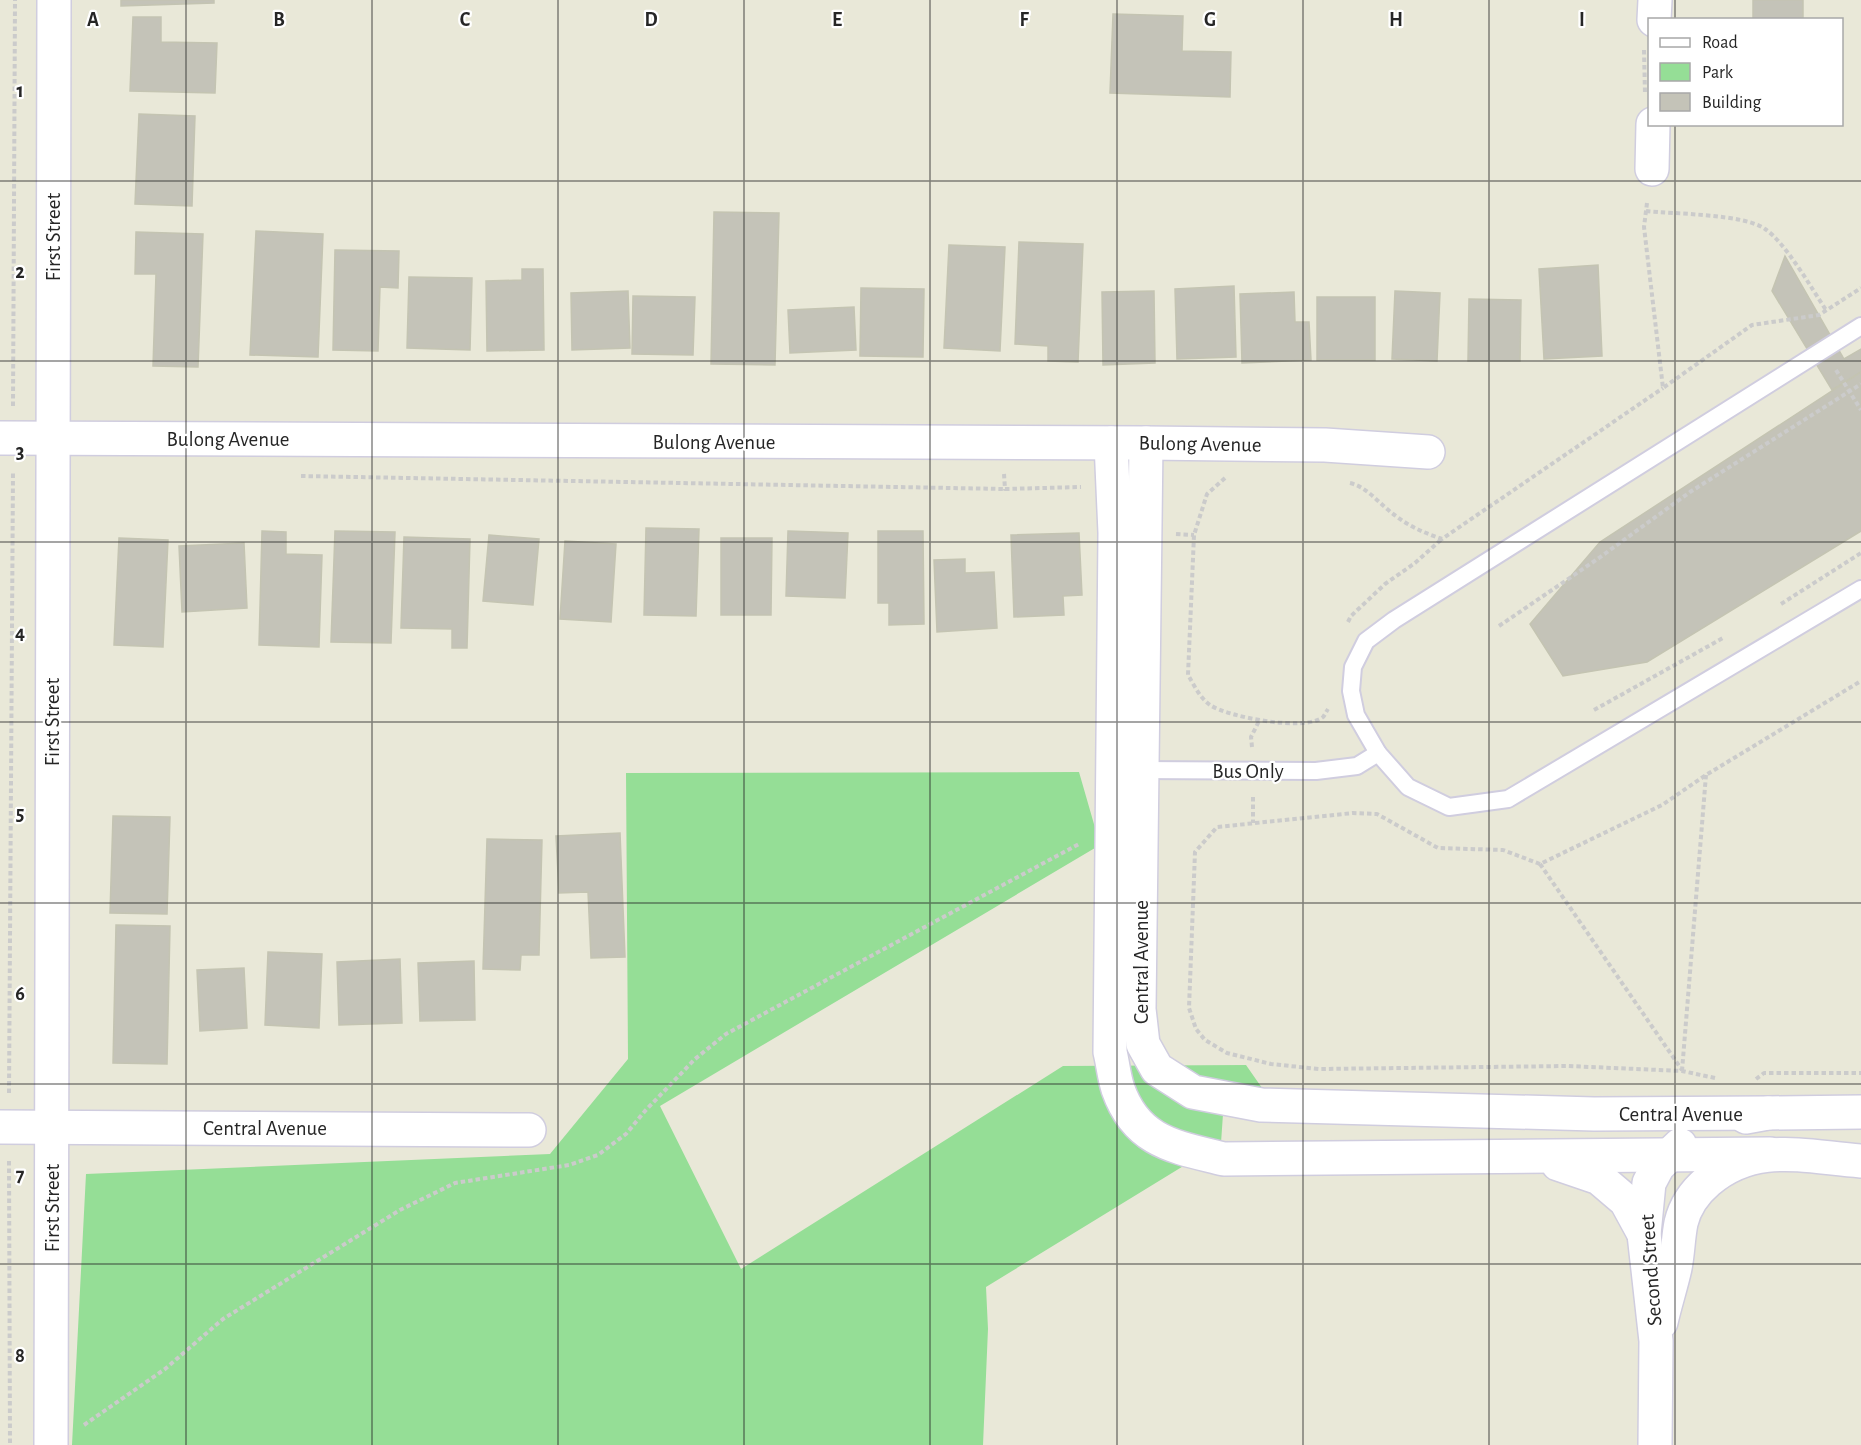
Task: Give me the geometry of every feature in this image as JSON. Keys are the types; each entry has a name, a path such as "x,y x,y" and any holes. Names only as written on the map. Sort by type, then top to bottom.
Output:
{"street":[{"name":"First Street","path":"51,1445 54,0"},
{"path":"1652,18 1655,0"},
{"path":"1650,126 1652,169"},
{"name":"Bulong Avenue","path":"6,438 1146,443 1325,445 1428,452"},
{"name":"Central Avenue","path":"1111,443 1139,1009 1143,1044 1157,1069 1193,1092 1261,1105 1594,1114 1861,1112"},
{"name":"Central Avenue","path":"1146,443 1110,1052 1118,1089 1132,1116 1151,1137 1182,1149 1224,1159 1503,1156 1660,1160 1797,1154 1861,1161"},
{"name":"Central Avenue","path":"1660,1160 1703,1129 1727,1119 1768,1113"},
{"name":"Central Avenue","path":"1594,1114 1626,1129 1645,1143 1660,1160 1674,1183 1681,1222"},
{"name":"Central Avenue","path":"5,1127 529,1130"},
{"name":"Central Avenue","path":"1696,1191 1719,1171 1739,1161 1770,1154"},
{"name":"Central Avenue","path":"1503,1156 1566,1165 1599,1178 1626,1201 1644,1234"},
{"name":"Second Street","path":"1655,1445 1656,1341 1644,1234 1649,1183 1660,1160"},
{"name":"Second Street","path":"1656,1341 1675,1267 1681,1222 1696,1191"}],"lane":[{"path":"1861,326 1404,614 1366,641 1353,667 1351,691 1356,715 1378,753 1408,787 1449,807 1508,799 1861,589"},
{"name":"Bus Only","path":"1128,770 1316,771 1357,766 1378,753"}],"path":[{"path":"10,1445 5,1127 13,471 6,438 15,0"},
{"path":"1652,169 1644,227 1663,388"},
{"path":"1646,211 1738,219 1764,228 1780,243 1826,310"},
{"path":"1346,626 1351,616 1385,584 1415,563 1442,539 1752,325 1819,315 1861,288"},
{"path":"1499,626 1690,492 1861,384"},
{"path":"1850,392 1861,410"},
{"path":"6,471 52,471"},
{"path":"1231,472 1207,494 1194,535 1188,675 1209,704 1224,712 1278,723 1305,723 1322,718 1329,707 1330,700"},
{"path":"290,476 1005,489"},
{"path":"1344,482 1354,484 1376,498 1393,515 1416,530 1442,539"},
{"path":"1779,605 1861,553"},
{"path":"1594,710 1729,635"},
{"path":"1540,864 1662,806 1706,775 1861,681"},
{"path":"1682,1071 1706,775"},
{"path":"1682,1071 1540,864 1503,850 1438,849 1377,814 1353,813 1217,826 1195,852 1189,1008 1196,1029 1205,1040 1227,1053 1271,1064 1319,1069 1568,1066 1682,1071 1725,1080"},
{"path":"79,1428 165,1369 223,1319 400,1210 455,1183 569,1166 598,1155 627,1134 645,1111 695,1059 726,1034 1082,843"},
{"path":"1747,1085 1764,1073 1861,1073"}],"green space":[{"path":"1079,772 1100,845 660,1106 741,1269 1063,1066 1246,1065 1269,1098 1223,1114 1221,1143 986,1287 988,1329 983,1445 72,1445 86,1174 550,1154 628,1059 626,773"}],"building":[{"path":"121,0 214,0 214,3 121,6"},
{"path":"1753,0 1803,0 1803,18 1753,18"},
{"path":"1113,14 1183,16 1182,51 1231,52 1230,97 1110,93"},
{"path":"133,17 161,17 161,42 217,43 215,93 130,91"},
{"path":"139,114 195,116 192,206 135,204"},
{"path":"714,212 779,213 775,365 711,364"},
{"path":"256,231 323,234 318,357 250,355"},
{"path":"136,232 203,234 198,367 153,366 156,274 135,274"},
{"path":"1019,242 1083,244 1078,362 1048,361 1048,346 1015,344"},
{"path":"949,245 1005,247 1000,351 944,348"},
{"path":"335,250 399,251 398,288 380,287 378,351 333,350"},
{"path":"1785,256 1844,359 1861,349 1861,372 1832,390 1772,291"},
{"path":"1598,265 1602,356 1544,359 1539,269"},
{"path":"522,269 543,269 544,350 487,351 486,281 522,280"},
{"path":"409,277 472,278 470,350 407,348"},
{"path":"1234,286 1236,357 1177,359 1175,289"},
{"path":"861,288 924,289 923,357 860,356"},
{"path":"628,291 630,348 572,350 571,293"},
{"path":"1154,291 1155,363 1103,365 1102,292"},
{"path":"1395,291 1440,293 1437,361 1392,359"},
{"path":"1294,292 1295,322 1309,322 1311,360 1242,363 1240,294"},
{"path":"633,296 695,297 693,355 632,354"},
{"path":"1317,297 1375,297 1375,360 1317,360"},
{"path":"1469,299 1521,300 1520,361 1468,361"},
{"path":"854,307 856,350 790,353 788,310"},
{"path":"1861,372 1861,531 1647,662 1563,676 1530,624 1600,542"},
{"path":"646,528 699,529 696,616 644,615"},
{"path":"262,531 286,532 286,554 322,555 319,647 259,645"},
{"path":"335,531 395,532 391,643 331,642"},
{"path":"788,531 848,533 845,598 786,596"},
{"path":"878,531 923,531 924,624 889,625 889,603 878,603"},
{"path":"1079,533 1082,595 1063,596 1064,615 1014,617 1011,535"},
{"path":"489,535 539,539 533,605 483,601"},
{"path":"404,537 470,539 467,648 452,648 452,629 401,628"},
{"path":"119,538 168,540 163,647 114,645"},
{"path":"721,538 772,538 771,615 721,615"},
{"path":"565,541 616,544 611,622 560,619"},
{"path":"244,543 247,608 182,612 179,546"},
{"path":"965,559 965,573 994,572 997,628 937,632 934,560"},
{"path":"113,816 170,817 167,914 110,913"},
{"path":"620,833 625,957 591,958 588,892 559,893 556,836"},
{"path":"487,839 542,840 539,955 521,955 520,970 483,969"},
{"path":"116,925 170,926 167,1064 113,1063"},
{"path":"268,952 322,954 319,1028 265,1025"},
{"path":"400,959 402,1023 339,1025 337,962"},
{"path":"474,961 475,1020 420,1021 418,963"},
{"path":"244,968 247,1028 200,1031 197,970"}]}
